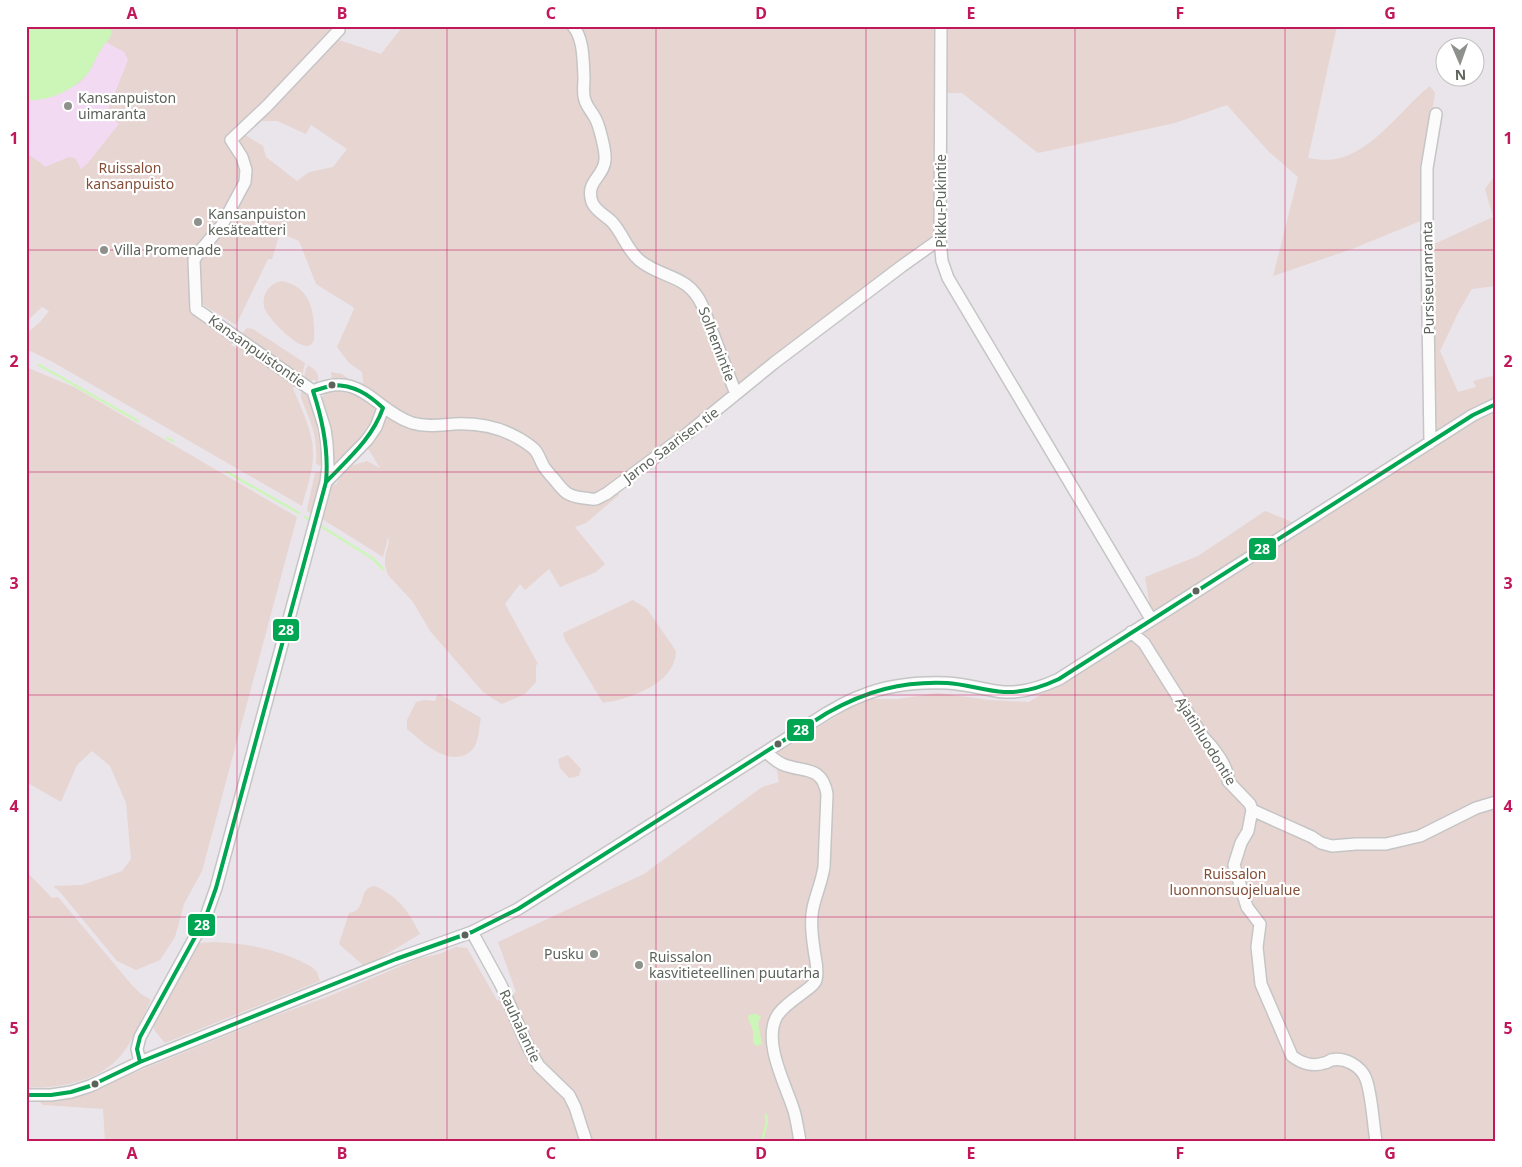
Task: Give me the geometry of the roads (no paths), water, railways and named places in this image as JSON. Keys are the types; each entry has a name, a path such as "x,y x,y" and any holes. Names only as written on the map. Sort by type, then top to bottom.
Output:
{"street":[{"name":"Solhemintie","path":"573,26 581,43 584,78 583,96 586,106 596,118 601,134 605,160 590,188 590,195 594,206 614,224 627,246 640,261 685,283 697,294 736,394"},
{"name":"Pikku-Pukintie","path":"941,26 940,239 942,261 948,278 1151,620"},
{"name":"Kansanpuistontie","path":"140,1062 137,1049 140,1037 205,919 216,888 326,482 328,466 325,429 313,390 196,309 194,260 222,226 245,182 246,170 242,157 231,140 267,106 339,30"},
{"name":"Pursiseuranranta","path":"1430,443 1427,168 1436,114"},
{"name":"Jarno Saarisen tie","path":"313,390 327,386 346,386 364,392 383,408 410,422 421,425 467,424 505,431 536,451 545,468 564,492 576,497 595,499 606,494 688,433 796,346 940,239"},
{"path":"26,1096 51,1095 90,1086 140,1062 396,959 472,932 518,910 827,713 861,695 895,686 931,683 966,684 1004,692 1025,691 1047,685 1473,415 1496,404"},
{"path":"326,482 367,440 376,427 383,408"},
{"name":"Ajatinluodontie","path":"1131,632 1144,643 1203,737 1213,746 1228,775 1228,781 1250,804 1252,810 1312,837 1321,843 1332,846 1386,844 1420,836 1476,808 1496,802"},
{"path":"767,752 781,764 807,769 815,773 822,780 827,794 823,877 813,908 812,923 817,978 810,988 785,1006 774,1023 773,1031 773,1048 776,1064 794,1111 800,1141"},
{"path":"1252,810 1248,831 1241,843 1234,865 1247,907 1260,924 1257,947 1261,984 1292,1056 1301,1062 1312,1064 1323,1064 1332,1060 1348,1061 1359,1069 1365,1077 1376,1141"},
{"name":"Rauhalantie","path":"472,932 501,985 528,1047 539,1066 570,1097 586,1141"}],"waterway":[{"path":"39,365 138,421"},
{"path":"167,438 173,441"},
{"path":"227,472 299,513"},
{"path":"305,517 311,521"},
{"path":"319,525 372,558 383,569"},
{"path":"762,1141 767,1122 766,1115"}],"place":[{"name":"Kansanpuiston uimaranta","path":"68,106"},
{"name":"Kansanpuiston kesäteatteri","path":"198,222"},
{"name":"Villa Promenade","path":"104,250"},
{"name":"Pusku","path":"594,954"},
{"name":"Ruissalon kasvitieteellinen puutarha","path":"639,965"}],"park label":[{"name":"Ruissalon kansanpuisto","path":"130,176"},
{"name":"Ruissalon luonnonsuojelualue","path":"1235,882"}]}
